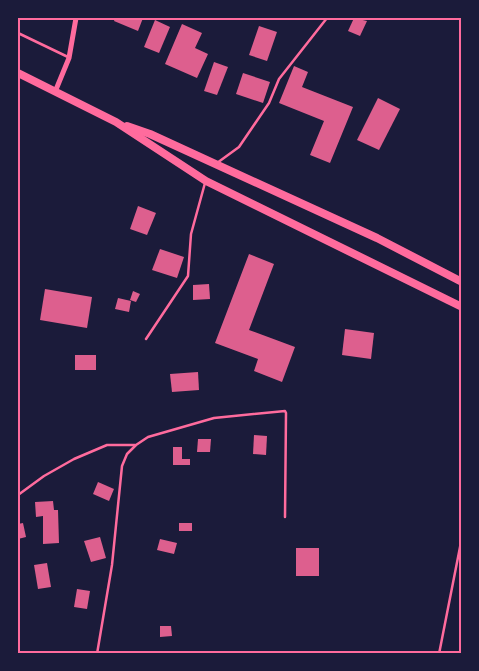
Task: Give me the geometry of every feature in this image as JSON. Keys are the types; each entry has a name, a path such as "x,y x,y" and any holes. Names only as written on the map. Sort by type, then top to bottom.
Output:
{"main road":[{"path":"18,73 116,122 150,134 377,238 462,282"},
{"path":"116,122 206,181 462,307"}],"street":[{"path":"55,92 69,58 76,18"}],"lane":[{"path":"216,164 239,147 269,103 280,78 327,18"},
{"path":"18,33 69,58"},
{"path":"146,339 188,276 191,234 206,181"},
{"path":"97,654 112,565 122,466 127,454 136,445 148,438 214,418 285,411 285,517"},
{"path":"18,495 44,476 74,459 107,445 136,445"},
{"path":"439,654 462,537"}],"building":[{"path":"115,18 143,18 138,31 114,21"},
{"path":"354,18 367,21 360,36 348,31"},
{"path":"155,20 170,27 159,53 144,47"},
{"path":"182,24 202,33 195,48 208,54 197,78 165,64"},
{"path":"259,26 277,32 267,61 249,55"},
{"path":"214,62 228,67 217,95 204,91"},
{"path":"294,66 308,72 302,87 353,107 330,163 310,155 324,121 279,103"},
{"path":"243,73 270,82 263,103 236,94"},
{"path":"378,98 400,109 379,150 357,140"},
{"path":"138,206 156,213 147,235 130,229"},
{"path":"160,249 184,257 177,278 152,270"},
{"path":"249,254 274,264 249,330 295,347 282,382 254,371 258,359 215,343"},
{"path":"209,284 210,299 193,300 193,285"},
{"path":"45,289 92,297 87,328 40,320"},
{"path":"133,291 140,294 136,302 130,300"},
{"path":"118,298 131,301 129,312 115,309"},
{"path":"345,329 374,333 371,359 342,355"},
{"path":"75,355 96,355 96,370 75,370"},
{"path":"198,372 199,390 172,392 170,374"},
{"path":"254,435 267,436 266,455 253,454"},
{"path":"198,439 211,439 210,452 197,452"},
{"path":"173,447 182,447 182,459 190,459 190,465 173,465"},
{"path":"98,482 114,489 109,501 93,494"},
{"path":"53,501 54,510 58,510 59,543 43,544 43,516 36,517 35,502"},
{"path":"23,523 26,537 18,539 18,524"},
{"path":"179,523 192,523 192,531 179,531"},
{"path":"100,537 106,558 91,562 84,541"},
{"path":"160,539 177,543 174,554 157,550"},
{"path":"296,548 319,548 319,576 296,576"},
{"path":"47,563 51,587 38,589 34,565"},
{"path":"77,589 90,591 87,609 74,607"},
{"path":"160,626 171,626 172,636 160,637"}]}
